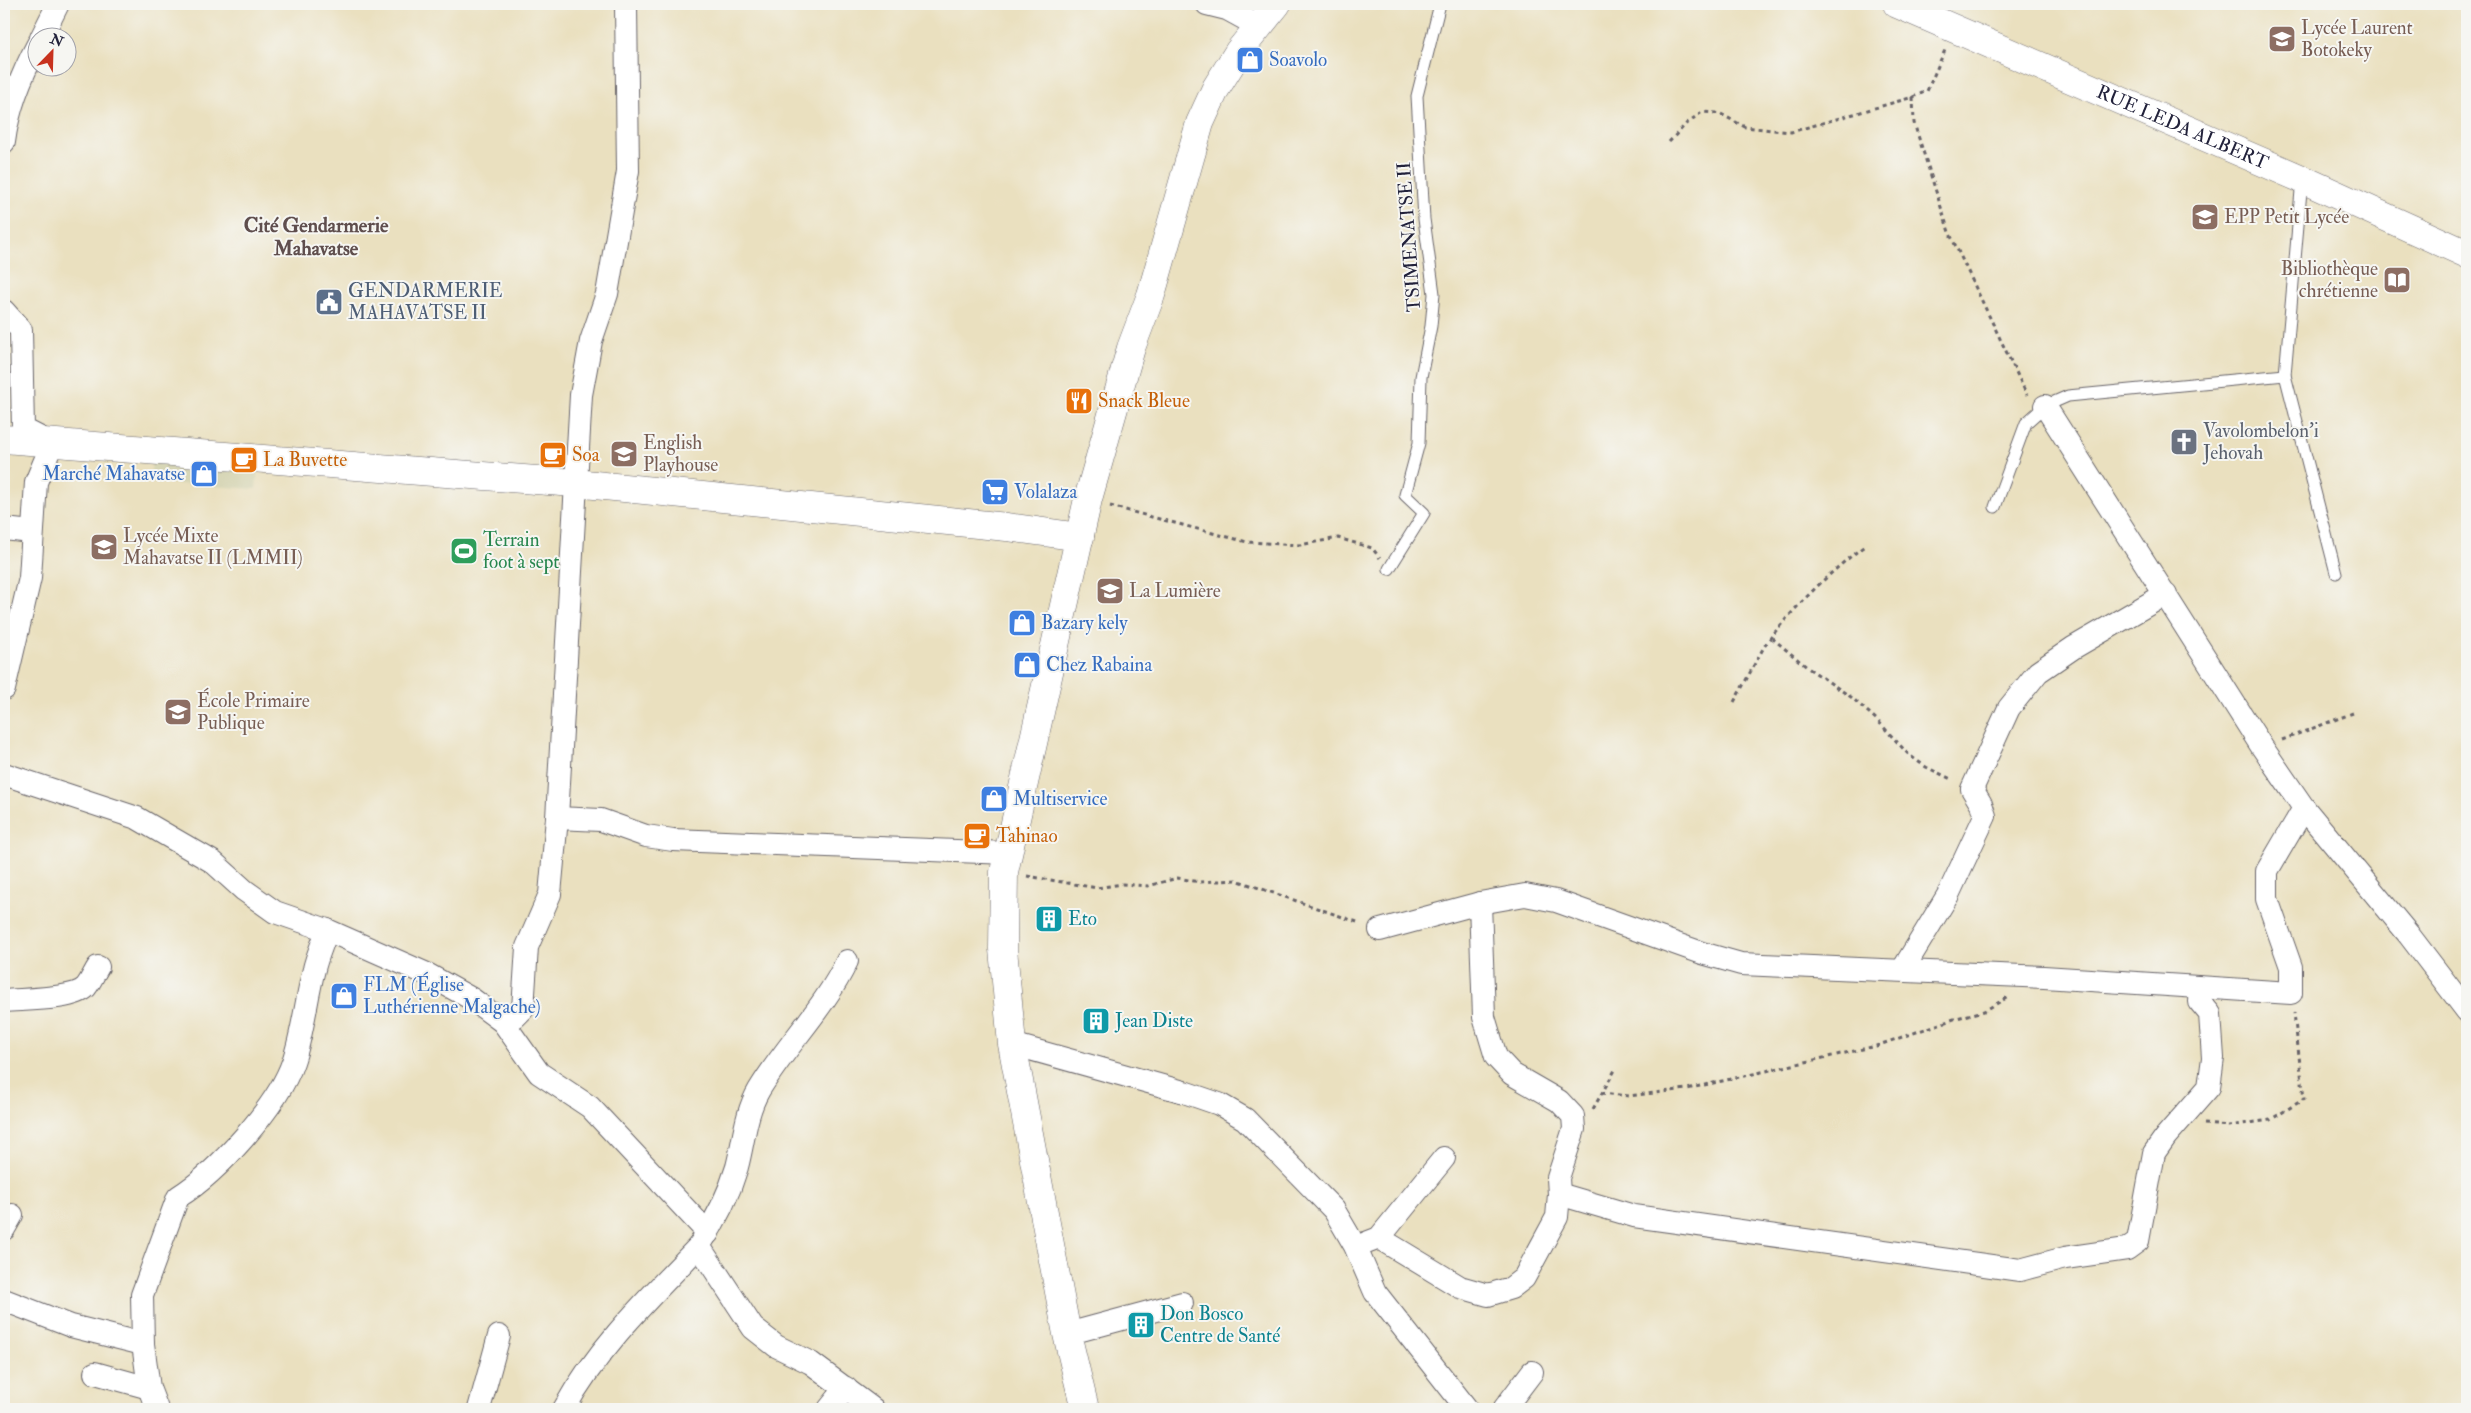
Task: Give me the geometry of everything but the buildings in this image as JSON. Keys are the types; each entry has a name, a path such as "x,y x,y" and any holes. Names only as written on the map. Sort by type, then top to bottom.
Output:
{"street":[{"path":"46,28 58,4"},
{"path":"503,1022 515,1017 523,1009 528,947 550,894 557,818 581,395 591,341 607,294 628,171 626,4"},
{"path":"1207,4 1227,9 1258,26"},
{"path":"1085,1409 1067,1334 1012,1044 1003,949 1006,863 1088,499 1131,348 1150,295 1200,123 1216,88 1239,51 1277,4"},
{"name":"RUE LEDA ALBERT","path":"1897,4 2302,179 2467,254"},
{"path":"4,142 6,128 28,62"},
{"path":"4,311 21,330 23,429 52,444"},
{"path":"2041,410 2166,594 2262,747 2304,808 2409,935 2467,1011"},
{"path":"4,439 575,483 1007,527 1080,537"},
{"path":"4,689 30,578 36,482 52,444"},
{"path":"4,529 32,532"},
{"path":"1903,969 1948,895 1984,816 1981,804 1972,789 2009,708 2038,672 2073,648 2166,594"},
{"path":"4,774 137,818 213,862 244,890 276,912 327,930 428,974 472,999 503,1022 539,1073 590,1107 704,1239 753,1328 776,1346 811,1363 873,1409"},
{"path":"1380,930 1480,903 1525,895 1556,901 1702,953 1741,964 1903,969 2201,989 2291,993 2290,967 2267,898 2266,871 2304,808"},
{"path":"557,818 601,820 646,836 673,840 1006,863"},
{"path":"1379,1238 1460,1288 1488,1295 1511,1288 1524,1278 1557,1216 1560,1194 1558,1178 1574,1128 1573,1116 1559,1101 1512,1074 1496,1057 1484,1017 1480,903"},
{"path":"157,1409 149,1388 143,1344 142,1295 178,1197 191,1188 244,1138 268,1109 292,1064 314,967 327,930"},
{"path":"564,1409 578,1382 623,1326 704,1239 737,1167 745,1126 758,1091 836,984 847,960"},
{"path":"4,1002 41,997 64,998 85,988 98,967"},
{"path":"1560,1194 1634,1216 2020,1270 2065,1258 2127,1249 2138,1241 2154,1153 2166,1136 2210,1087 2214,1058 2210,1014 2200,1002 2201,989"},
{"path":"1012,1044 1184,1092 1219,1104 1245,1119 1334,1210 1355,1246 1376,1292 1467,1409"},
{"path":"1355,1246 1379,1238 1444,1158"},
{"path":"4,1300 71,1326 143,1344"},
{"path":"1067,1334 1182,1304"},
{"path":"479,1409 499,1336"},
{"path":"1504,1409 1532,1372"},
{"path":"95,1373 149,1388"},
{"path":"829,1409 846,1388"}],"lane":[{"name":"TSIMENATSE II","path":"1388,569 1424,513 1405,495 1419,443 1421,378 1431,326 1434,294 1424,218 1417,96 1440,4"},
{"path":"2302,179 2285,375 2336,573"},
{"path":"1996,507 2026,422 2041,410 2068,396 2285,375"}],"path":[{"path":"1669,142 1687,123 1702,112 1719,113 1745,127 1791,132 1913,97 1927,91 1954,30"},
{"path":"1913,97 1914,123 1949,232 2041,410"},
{"path":"1088,499 1247,542 1300,546 1338,538 1372,548 1388,569"},
{"path":"1734,702 1765,646 1798,607 1852,554 1865,546"},
{"path":"1772,638 1808,668 1851,697 1877,720 1909,755 1926,767 1972,789"},
{"path":"2262,747 2353,713"},
{"path":"1006,863 1097,888 1122,884 1148,886 1176,878 1200,882 1236,880 1380,930"},
{"path":"2187,1112 2204,1124 2229,1126 2270,1120 2304,1099 2291,993"},
{"path":"1601,1093 1629,1096 1687,1089 1876,1046 1957,1018 1984,1011 2010,996"},
{"path":"1574,1128 1586,1123 1615,1070"}],"shaded area":[{"name":"Marché Mahavatse","path":"152,458 258,465 256,489 150,482"}],"place":[{"name":"Lycée Laurent Botokeky","path":"2282,39"},
{"name":"Soavolo","path":"1250,60"},
{"name":"EPP Petit Lycée","path":"2205,217"},
{"name":"Bibliothèque chrétienne","path":"2397,280"},
{"name":"GENDARMERIE MAHAVATSE II","path":"329,302"},
{"name":"Snack Bleue","path":"1079,401"},
{"name":"Vavolombelon'i Jehovah","path":"2184,442"},
{"name":"English Playhouse","path":"624,454"},
{"name":"Soa","path":"553,455"},
{"name":"La Buvette","path":"244,460"},
{"name":"Marché Mahavatse","path":"204,474"},
{"name":"Volalaza","path":"995,492"},
{"name":"Lycée Mixte Mahavatse II (LMMII)","path":"104,547"},
{"name":"Terrain foot à sept","path":"464,551"},
{"name":"La Lumière","path":"1110,591"},
{"name":"Bazary kely","path":"1022,623"},
{"name":"Chez Rabaina","path":"1027,665"},
{"name":"École Primaire Publique","path":"178,712"},
{"name":"Multiservice","path":"994,799"},
{"name":"Tahinao","path":"977,836"},
{"name":"Eto","path":"1049,919"},
{"name":"FLM (Église Luthérienne Malgache)","path":"344,996"},
{"name":"Jean Diste","path":"1096,1021"},
{"name":"Don Bosco Centre de Santé","path":"1141,1325"}],"district":[{"name":"Cité Gendarmerie Mahavatse","path":"316,236"}]}
